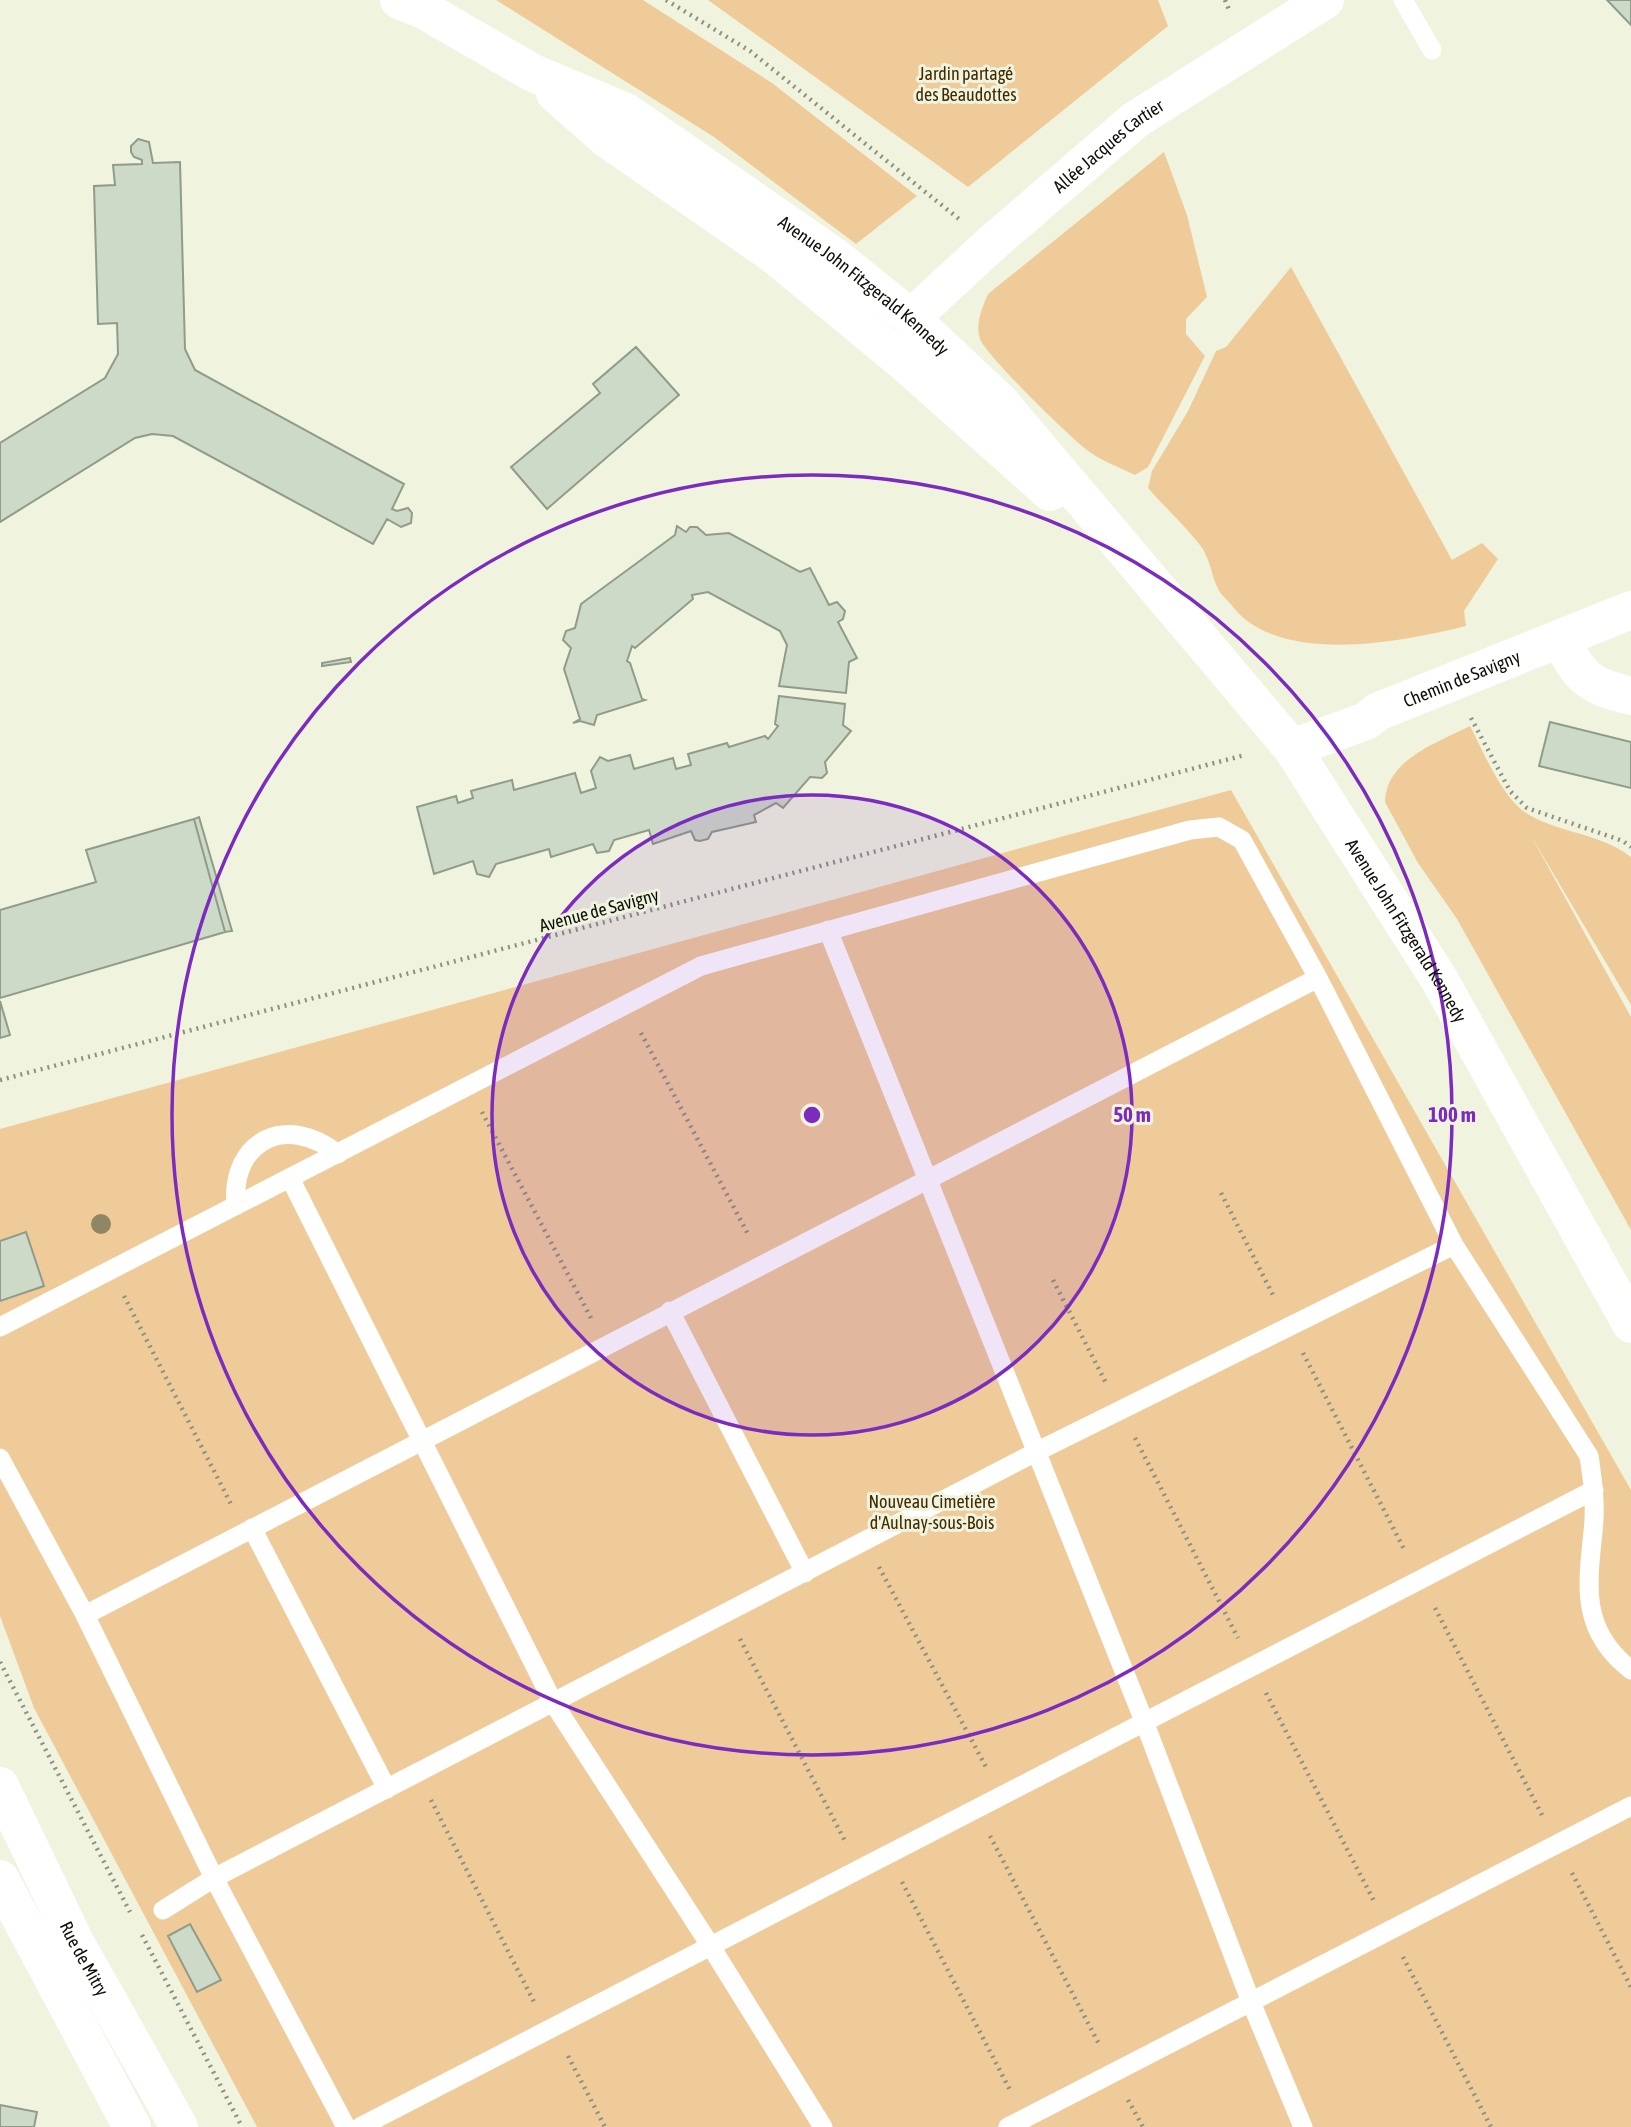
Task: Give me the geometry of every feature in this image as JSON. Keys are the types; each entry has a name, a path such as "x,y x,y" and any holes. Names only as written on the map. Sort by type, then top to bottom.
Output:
{"main road":[{"name":"Allée Jacques Cartier","path":"911,318 991,244 1135,120 1325,0"},
{"name":"Avenue John Fitzgerald Kennedy","path":"411,4 533,73 626,112 793,226 911,318 1000,402 1292,748 1439,979 1631,1324"},
{"name":"Avenue John Fitzgerald Kennedy","path":"533,73 607,139 783,262 904,362 1138,568"},
{"name":"Chemin de Savigny","path":"1292,748 1366,721 1377,712 1631,610"},
{"path":"1562,639 1576,670 1606,690 1631,696"},
{"name":"Rue de Mitry","path":"0,1786 74,1940 179,2127"},
{"path":"0,1879 132,2127"}],"lane":[{"path":"1403,0 1432,50"},
{"path":"0,1327 701,966 1190,830 1219,827 1242,840 1318,978 1454,1245 1589,1456 1594,1490 1593,1533 1587,1561 1588,1596 1596,1627 1615,1658 1631,1670"},
{"path":"828,930 929,1177 1144,1721 1251,2002 1303,2127"},
{"path":"85,1615 1318,978"},
{"path":"236,1206 237,1177 246,1154 259,1142 293,1134 312,1139 338,1154"},
{"path":"290,1178 554,1704 710,1945 823,2127"},
{"path":"163,1910 214,1878 1036,1452 1454,1245"},
{"path":"670,1311 805,1573"},
{"path":"0,1458 85,1615 214,1878 346,2127"},
{"path":"360,2127 1594,1490"},
{"path":"248,1530 387,1789"},
{"path":"1016,2123 1631,1806"}],"path":[{"path":"666,0 750,51 991,244"},
{"path":"1471,718 1510,791 1527,808 1623,841 1631,847"},
{"name":"Avenue de Savigny","path":"0,1080 1205,767"},
{"path":"626,1005 764,1262"},
{"path":"469,1086 605,1345"},
{"path":"110,1270 248,1530"},
{"path":"1053,1280 1491,2127"},
{"path":"865,1542 1000,1795"},
{"path":"727,1614 859,1869"},
{"path":"0,1662 134,1919"},
{"path":"418,1774 605,2127"},
{"path":"976,1808 1143,2127"},
{"path":"887,1854 1016,2123"},
{"path":"140,1931 242,2127"}],"green space":[{"path":"496,0 643,0 772,83 917,196 856,244 714,137"},
{"name":"Jardin partagé des Beaudottes","path":"708,0 1158,0 1168,26 968,187"},
{"path":"1164,152 1187,215 1207,297 1186,319 1186,334 1205,356 1148,467 1135,475 1091,453 1051,417 981,341 979,323 988,294"},
{"path":"1291,267 1452,560 1482,543 1498,559 1464,611 1466,626 1384,642 1354,644 1295,641 1268,633 1243,618 1224,597 1202,548 1148,488 1152,471 1188,411 1216,351 1226,347"},
{"path":"1470,726 1501,785 1517,806 1538,820 1606,843 1631,857 1631,1005 1530,834 1631,1017 1631,1230 1457,919 1418,863 1385,802 1394,774 1404,764 1429,746"},
{"name":"Nouveau Cimetière d'Aulnay-sous-Bois","path":"1231,790 1631,1490 1631,2127 257,2127 34,1708 0,1616 0,1129"}],"building":[{"path":"1607,0 1631,0 1631,25"},
{"path":"138,139 149,142 153,163 180,162 185,349 195,370 404,484 392,509 397,511 408,508 412,513 411,523 401,527 387,519 373,544 173,436 152,434 135,438 0,522 0,443 105,378 118,354 117,323 98,324 94,186 115,185 113,165 142,164 142,160 134,157 131,152 131,146"},
{"path":"636,347 679,395 547,509 511,467 600,393 593,384"},
{"path":"677,526 686,532 690,527 697,527 706,535 729,533 800,572 810,568 829,605 837,602 845,611 843,619 838,622 857,658 849,662 846,693 779,686 787,645 780,631 708,592 692,595 693,599 635,648 632,646 627,661 642,699 645,700 597,715 594,725 580,721 573,723 580,719 564,669 571,648 563,640 566,631 575,628 581,604 675,535"},
{"path":"350,658 351,662 322,666 322,663"},
{"path":"779,696 845,704 843,725 851,731 825,762 827,773 822,778 810,777 783,808 776,803 754,815 756,822 712,832 708,839 700,841 695,840 691,831 653,844 649,830 614,840 609,851 597,853 593,844 551,857 549,849 496,864 489,877 477,874 473,861 434,874 417,807 456,796 458,803 473,798 471,791 512,780 514,790 575,773 581,793 596,788 591,771 600,757 608,761 630,755 634,769 673,758 676,769 691,765 688,754 727,743 729,747 765,736 768,739 778,726 775,724"},
{"path":"1550,722 1631,742 1631,788 1539,766"},
{"path":"199,817 232,931 225,932 194,819"},
{"path":"194,819 225,932 0,998 0,910 96,882 86,850"},
{"path":"0,1001 10,1035 0,1038"},
{"path":"26,1232 44,1286 0,1301 0,1241"},
{"path":"190,1924 221,1980 197,1992 168,1936"},
{"path":"0,2105 37,2112 34,2127 0,2127"}]}
